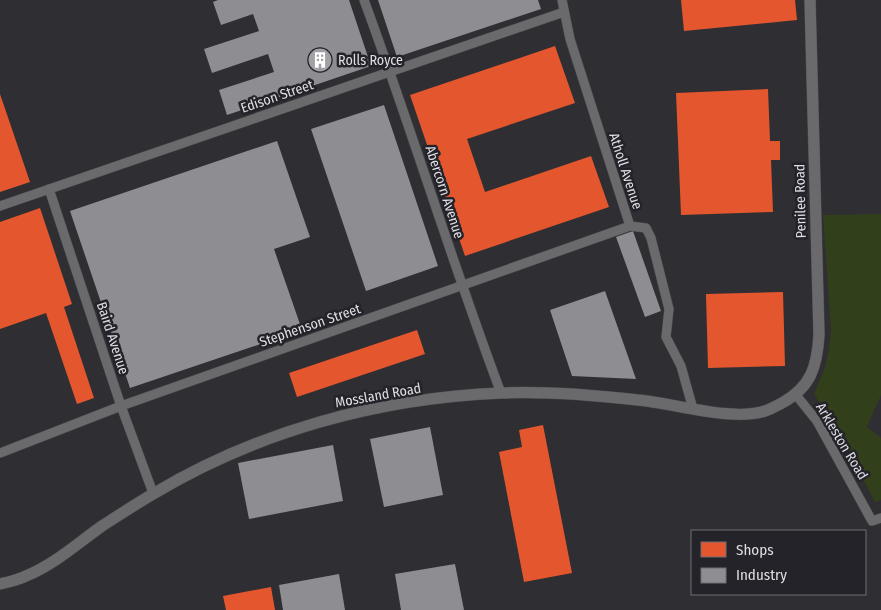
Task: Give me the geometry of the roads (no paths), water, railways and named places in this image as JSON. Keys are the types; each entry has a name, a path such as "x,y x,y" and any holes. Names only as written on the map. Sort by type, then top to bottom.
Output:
{"street":[{"name":"Abercorn Avenue","path":"364,0 390,71 462,286 501,393"},
{"name":"Atholl Avenue","path":"562,0 570,39 630,226 646,228 651,238 669,309 666,337 681,366 693,409"},
{"name":"Penilee Road","path":"796,395 811,375 817,358 819,335 810,0"},
{"name":"Edison Street","path":"0,206 564,12"},
{"name":"Baird Avenue","path":"49,189 121,406 153,493"},
{"name":"Stephenson Street","path":"0,453 121,406 630,226"},
{"name":"Mossland Road","path":"0,584 26,577 55,562 103,525 153,493 251,445 320,421 376,407 501,393 563,393 641,400 693,409 751,414 766,411 796,395"},
{"name":"Arkleston Road","path":"796,395 817,421 872,521 881,518"}],"place":[{"name":"Rolls Royce","path":"320,60"}]}
